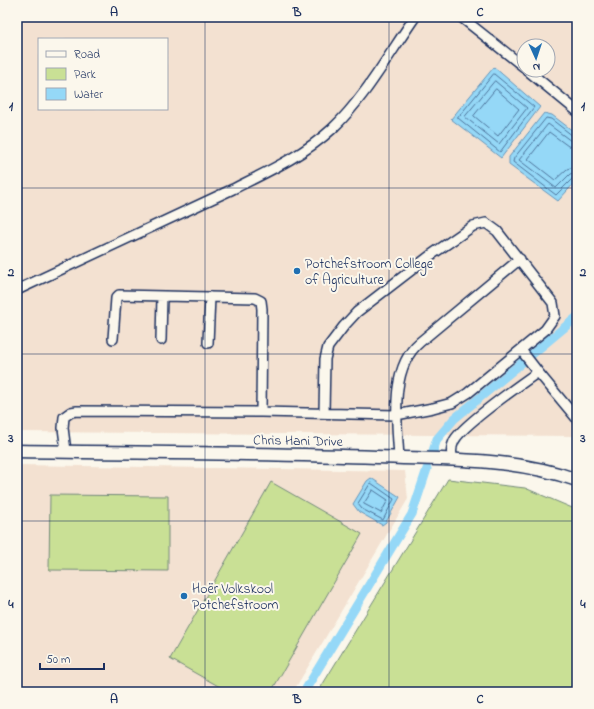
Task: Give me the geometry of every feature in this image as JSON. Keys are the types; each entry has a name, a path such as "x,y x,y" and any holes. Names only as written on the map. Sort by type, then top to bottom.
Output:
{"street":[{"path":"17,290 234,189 268,172 309,146 332,128 348,111 415,17"},
{"path":"461,17 516,61"},
{"path":"537,78 577,111"},
{"path":"66,451 63,422 64,417 71,412 261,412 396,415 452,403 526,355 552,323 556,310 553,303 497,231 486,223 480,224 465,232 384,290 357,312 344,326 328,347 323,371 324,413"},
{"path":"399,458 396,415 404,362 413,348 520,259"},
{"path":"113,339 116,298 119,295 254,298 261,301 261,412"},
{"path":"160,340 162,296"},
{"path":"208,343 210,297"},
{"path":"526,355 577,420"},
{"path":"452,460 453,444 458,436 473,422 538,372"},
{"name":"Chris Hani Drive","path":"17,451 306,455 452,460 537,468 577,480"}],"shaded area":[{"name":"Potchefstroom College of Agriculture","path":"17,17 577,17 577,436 17,432"},
{"name":"Hoër Volkskool Potchefstroom","path":"17,465 405,471 408,499 293,692 17,692"}],"green space":[{"path":"448,479 525,488 577,510 577,692 318,692"},
{"path":"271,482 362,534 271,692 229,692 170,659"},
{"path":"50,495 168,496 168,571 49,570"}],"water":[{"path":"494,67 540,107 501,158 451,119"},
{"path":"544,113 552,115 577,134 577,180 558,201 509,165 509,157"},
{"path":"371,478 400,497 386,522 382,525 359,512 353,504 367,481"}],"waterway":[{"path":"432,454 437,439 454,419 577,317"},
{"path":"304,692 412,514 427,469"}],"place":[{"name":"Potchefstroom College of Agriculture","path":"297,271"},
{"name":"Hoër Volkskool Potchefstroom","path":"184,596"}]}
